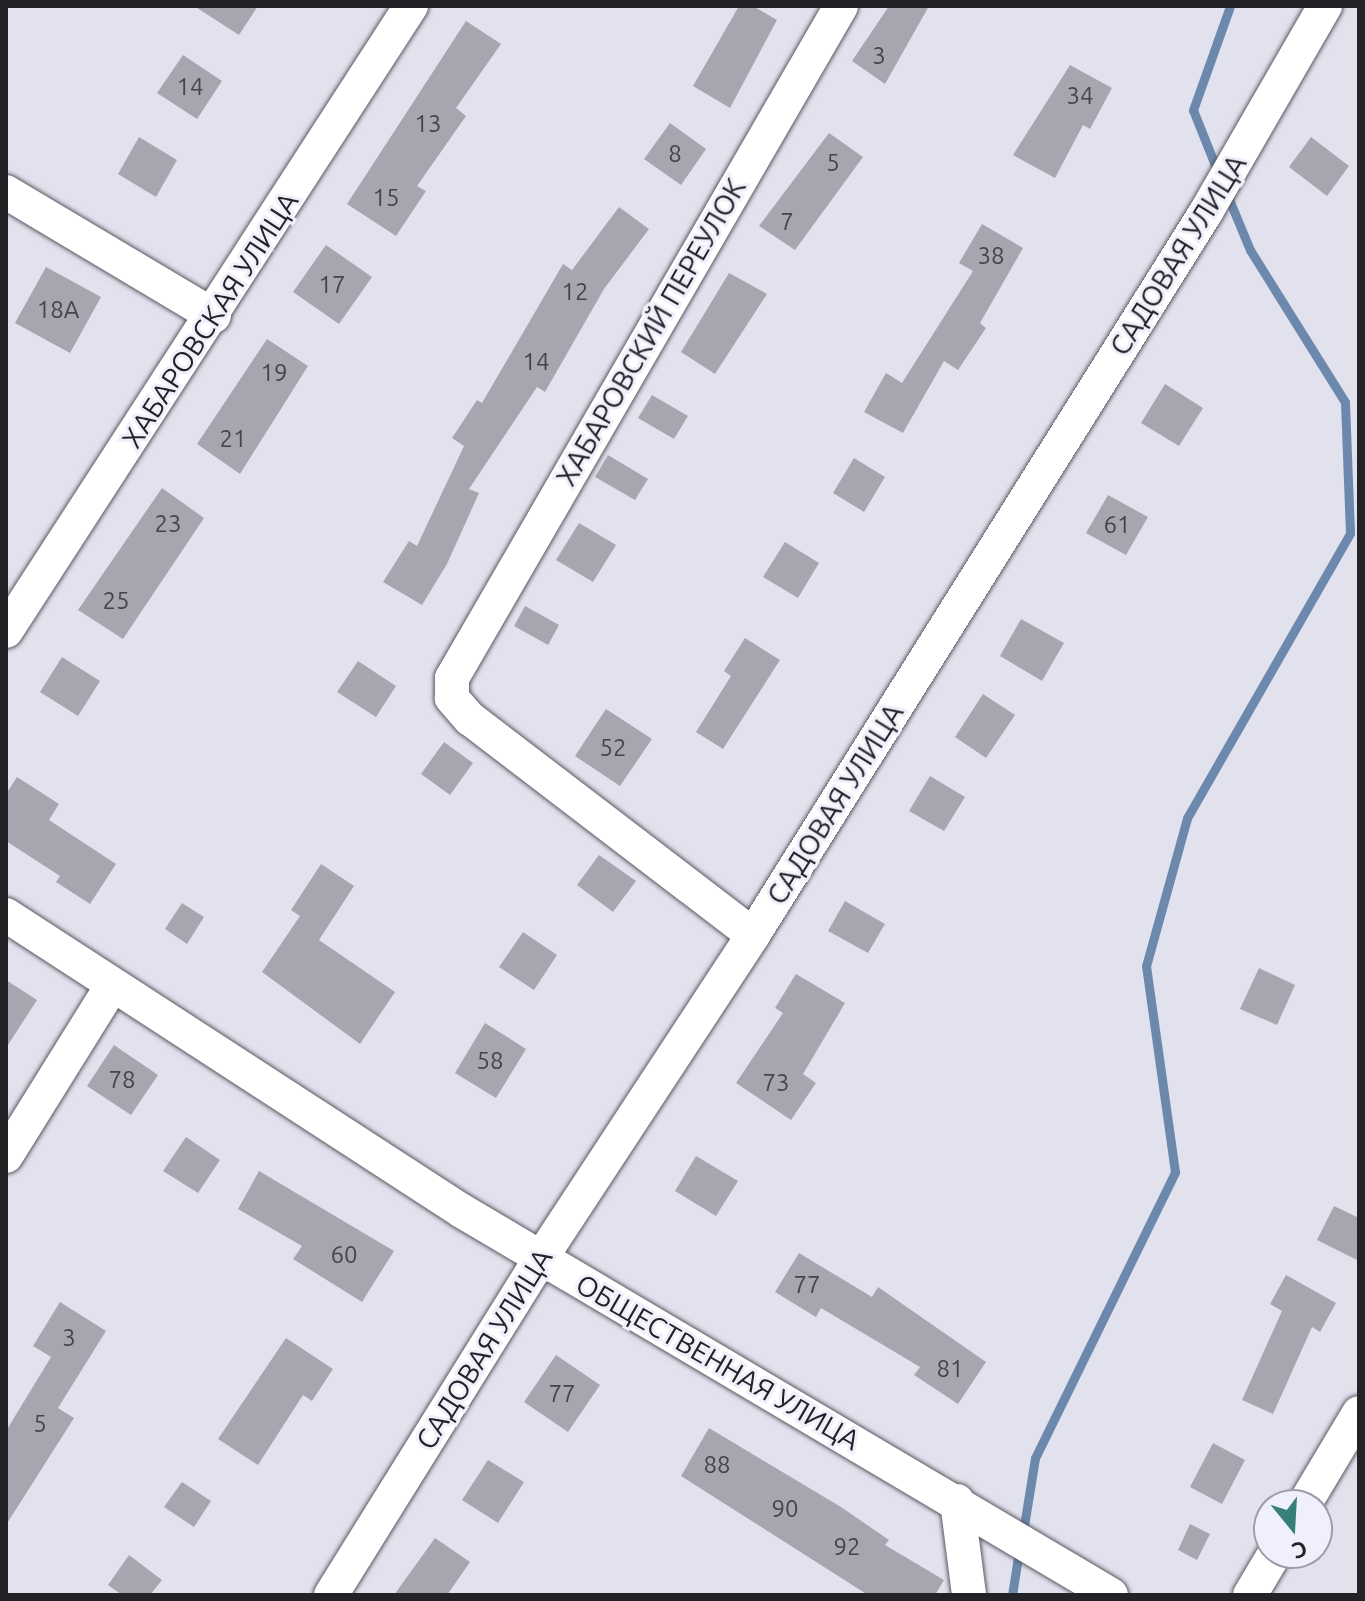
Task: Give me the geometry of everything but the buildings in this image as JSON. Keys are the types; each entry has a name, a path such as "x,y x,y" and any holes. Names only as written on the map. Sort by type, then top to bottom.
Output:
{"street":[{"name":"ХАБАРОВСКАЯ УЛИЦА","path":"6,631 214,316 411,6"},
{"name":"САДОВАЯ УЛИЦА","path":"331,1595 541,1258 753,935 1206,212 1325,6"},
{"name":"ХАБАРОВСКИЙ ПЕРЕУЛОК","path":"753,935 470,719 452,698 452,678 460,658 831,10"},
{"path":"6,192 214,316"},
{"name":"ОБЩЕСТВЕННАЯ УЛИЦА","path":"6,915 112,986 541,1258 1008,1531 1111,1595"},
{"path":"6,1156 112,986"},
{"path":"1314,1489 1359,1413"},
{"path":"957,1501 969,1595"},
{"path":"1250,1595 1265,1569"}],"waterway":[{"path":"1219,175 1193,110 1230,6"},
{"path":"1023,1532 1035,1458 1175,1172 1146,966 1187,818 1350,533 1345,402 1250,250 1226,192"},
{"path":"1012,1595 1019,1551"}]}
